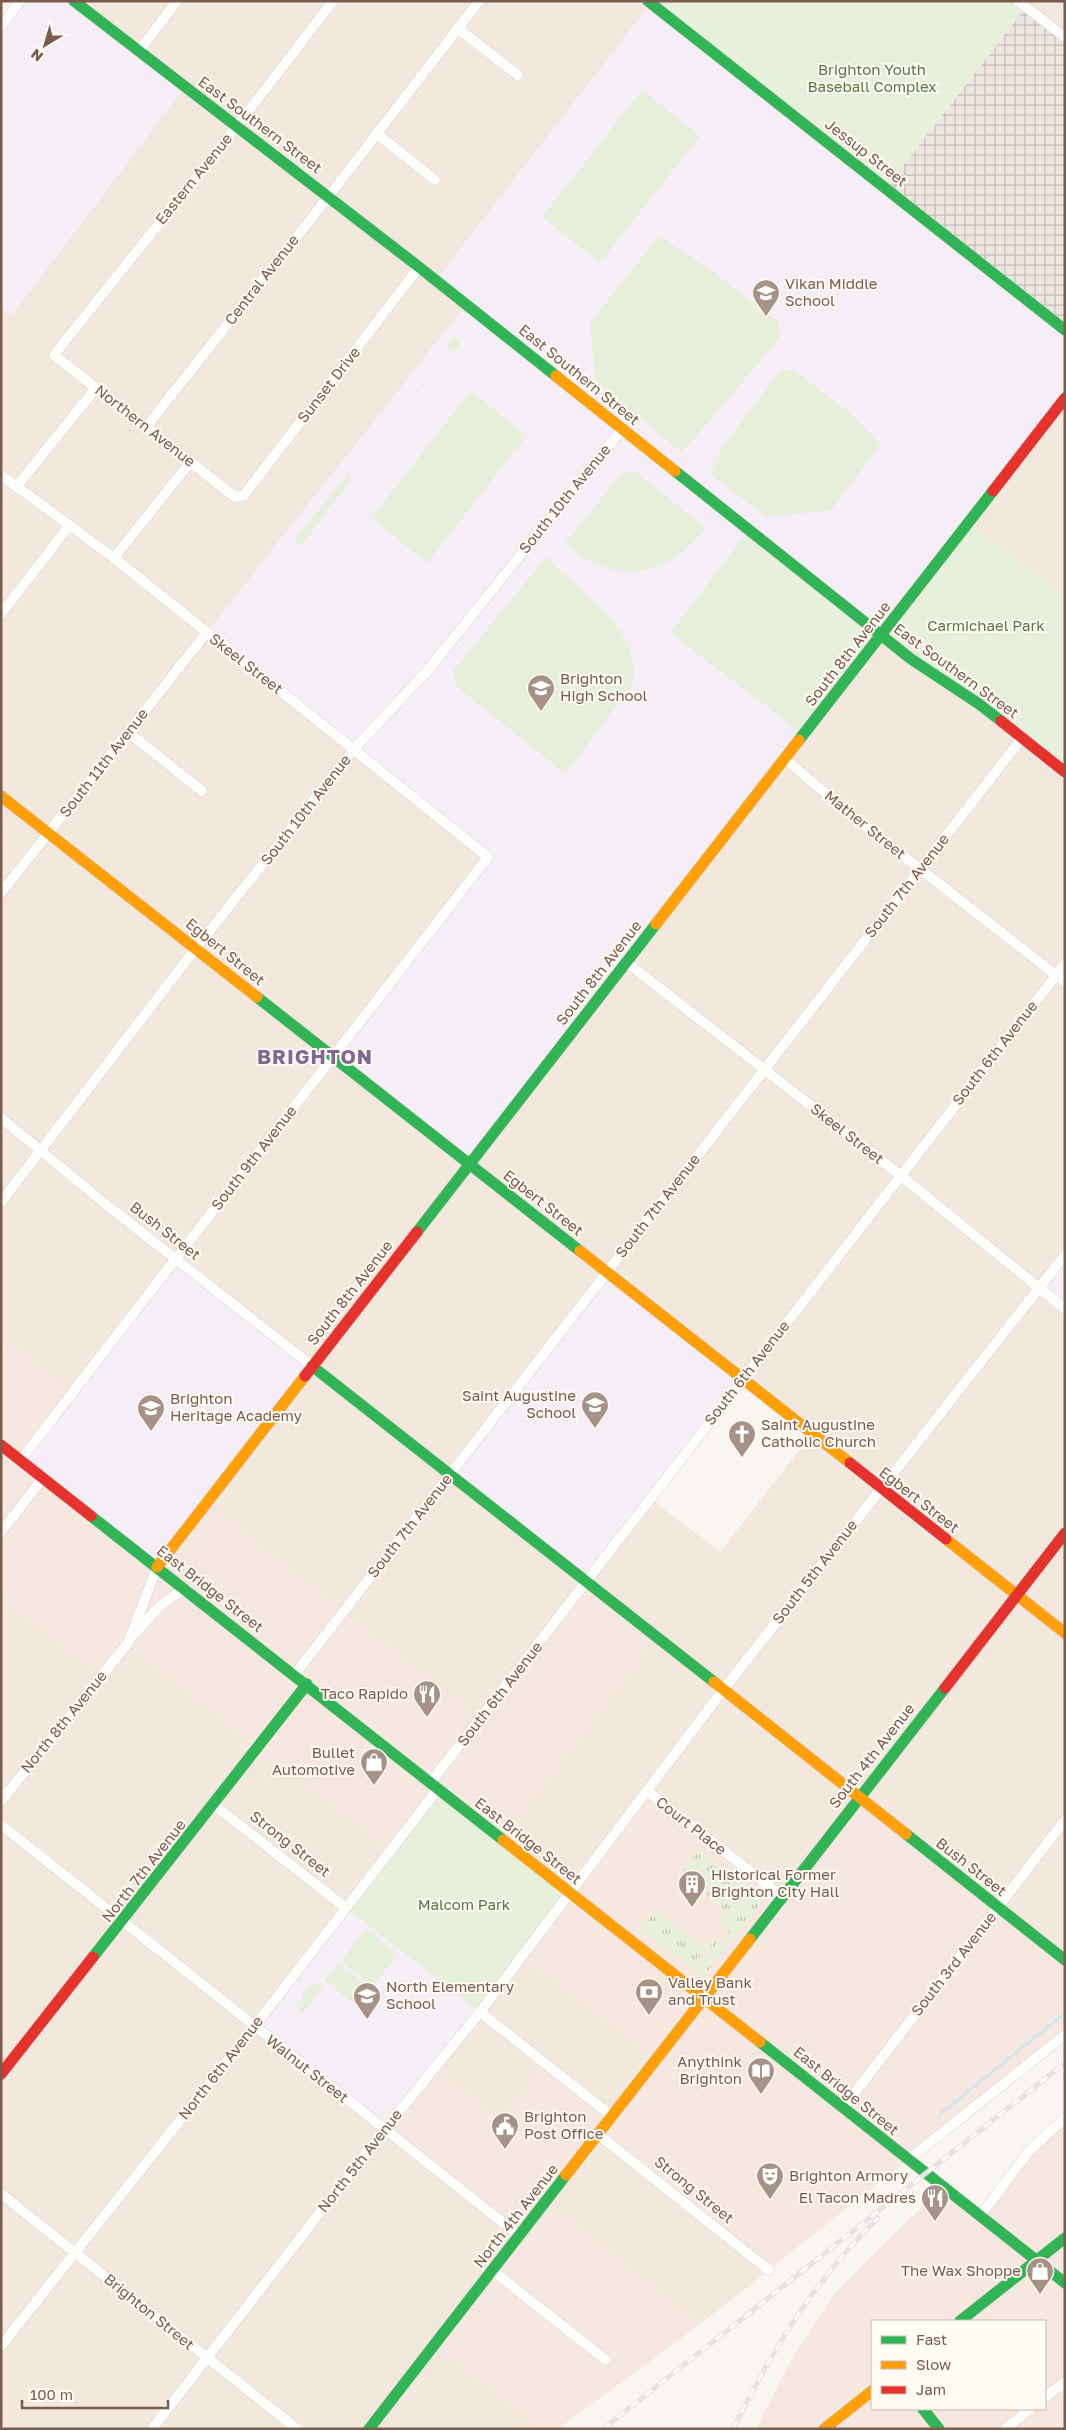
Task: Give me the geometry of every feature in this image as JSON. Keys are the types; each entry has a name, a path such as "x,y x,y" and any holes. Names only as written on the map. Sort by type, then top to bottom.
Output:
{"street":[{"path":"1,26 20,1"},
{"name":"East Southern Street","path":"74,1 329,196 922,667 979,704 1065,772"},
{"path":"139,52 176,1"},
{"name":"Eastern Avenue","path":"54,355 237,126 333,1"},
{"name":"Central Avenue","path":"146,427 329,196 478,1"},
{"name":"Jessup Street","path":"648,1 1065,330"},
{"path":"1025,3 1065,37"},
{"path":"458,28 518,76"},
{"path":"376,133 435,180"},
{"name":"Sunset Drive","path":"235,497 244,495 419,267"},
{"name":"Northern Avenue","path":"54,355 235,497"},
{"path":"16,487 96,388"},
{"name":"South 8th Avenue","path":"157,1567 1065,398"},
{"name":"South 10th Avenue","path":"1,1202 196,948 354,749 428,670 622,429"},
{"path":"114,558 191,462"},
{"name":"Skeel Street","path":"1,475 114,558 488,857"},
{"path":"1,614 69,526"},
{"name":"South 11th Avenue","path":"1,893 207,632"},
{"path":"128,732 202,791"},
{"name":"South 7th Avenue","path":"295,1674 1022,738"},
{"name":"Mather Street","path":"785,759 851,815 1065,982"},
{"name":"Egbert Street","path":"1,796 743,1378 880,1489 1065,1634"},
{"name":"South 9th Avenue","path":"21,1460 175,1257 334,1057 488,857"},
{"name":"Skeel Street","path":"626,962 900,1175 1039,1289 1065,1308"},
{"name":"South 6th Avenue","path":"434,1786 743,1378 1065,964"},
{"name":"Bush Street","path":"1,1118 108,1206 451,1474 1065,1960"},
{"name":"South 5th Avenue","path":"570,1893 723,1690 1065,1254"},
{"name":"East Bridge Street","path":"1,1445 295,1674 434,1786 1065,2282"},
{"path":"1,1532 43,1478"},
{"name":"South 4th Avenue","path":"704,1998 1065,1533"},
{"name":"North 8th Avenue","path":"128,1643 157,1567"},
{"name":"North 8th Avenue","path":"1,1801 128,1643 167,1599 188,1590"},
{"name":"North 7th Avenue","path":"1,2074 123,1922 307,1684"},
{"name":"North 6th Avenue","path":"1,2346 254,2027 346,1908 434,1786"},
{"name":"Court Place","path":"647,1791 783,1897"},
{"name":"Strong Street","path":"214,1805 346,1908"},
{"name":"South 3rd Avenue","path":"843,2108 1065,1820"},
{"name":"Walnut Street","path":"1,1826 520,2236"},
{"name":"North 5th Avenue","path":"152,2429 384,2130 480,2012 570,1893"},
{"name":"North 4th Avenue","path":"369,2429 704,1998"},
{"path":"480,2012 613,2117"},
{"path":"908,2160 1065,2034"},
{"path":"980,2216 1029,2151 1065,2118"},
{"name":"Strong Street","path":"599,2134 770,2270"},
{"name":"Brighton Street","path":"1,2194 297,2429"},
{"path":"961,2320 1065,2238"},
{"path":"493,2271 606,2360"},
{"path":"1046,2396 1065,2382"},
{"path":"824,2429 871,2392"},
{"path":"924,2410 939,2429"},
{"path":"1005,2429 1029,2410"}],"shaded area":[{"path":"20,1 74,1 185,87 12,315 1,307 1,26"},
{"path":"74,1 652,1 466,305 488,857 470,1163 881,635 1065,772 1065,1960 783,1897 570,1893 501,1838 656,1636 480,1719 205,1504 6,1340 1,1345 1,307 12,315","holes":["743,1378 812,1434 720,1552 651,1499"]},
{"path":"1018,1 1065,1 1065,37"},
{"path":"651,3 1065,330 1065,398 881,635 670,632 804,735 470,1164 333,1057 488,857 207,632 466,305 436,280"},
{"path":"1026,7 1065,37 1065,330 886,188"},
{"path":"1065,398 1065,596 1064,597 968,523"},
{"path":"1065,1252 1065,1309 1037,1288"},
{"name":"Brighton Heritage Academy","path":"175,1257 312,1366 157,1567 21,1460"},
{"name":"Saint Augustine School","path":"607,1272 743,1378 587,1582 451,1474"},
{"path":"6,1339 205,1504 342,1613 480,1718 587,1582 656,1636 501,1838 393,1850 128,1643 101,1675 1,1594 1,1345"},
{"path":"1,1594 101,1675 128,1643 393,1850 301,1965 520,2236 436,2344 544,2429 1,2429"},
{"path":"647,1791 782,1897 858,1798 1065,1960 1065,2035 769,2270 599,2135 546,2203 699,2325 558,2429 544,2429 436,2344 520,2236 384,2130 434,2069 501,2121 545,2064 612,2117 657,2058 523,1955"},
{"name":"North Elementary School","path":"346,1908 480,2012 384,2130 254,2027"},
{"path":"523,1955 658,2058 613,2117 501,2121 434,2069"},
{"path":"1065,2118 1065,2429 756,2429 792,2358 833,2296 869,2258 943,2187 980,2216 1029,2151"},
{"path":"599,2135 769,2270 699,2325 546,2203"}],"green space":[{"name":"Brighton Youth Baseball Complex","path":"652,1 1018,1 1026,7 886,188"},
{"path":"642,90 700,136 600,263 542,217"},
{"path":"659,236 712,271 779,322 780,338 682,453 596,382 590,323"},
{"path":"453,337 461,343 455,352 451,350 411,401 450,349 447,346"},
{"path":"781,370 795,371 849,412 881,445 831,510 767,517 710,474 725,443"},
{"path":"471,391 527,436 427,563 371,518"},
{"path":"623,472 636,472 705,527 694,542 671,561 640,571 624,571 593,563 565,543"},
{"path":"347,475 352,479 301,546 294,540"},
{"name":"Carmichael Park","path":"968,523 1065,596 1065,772 881,635"},
{"path":"749,530 881,635 804,735 670,633"},
{"path":"546,557 613,619 627,642 634,666 632,684 566,774 456,686 453,671"},
{"name":"Malcom Park","path":"438,1789 570,1893 480,2012 346,1908"},
{"path":"699,1850 753,1893 760,1891 764,1895 763,1901 728,1945 725,1938 730,1931 721,1921 728,1912 681,1874"},
{"path":"657,1910 673,1925 707,1949 689,1967 641,1929"},
{"path":"366,1929 398,1954 373,1986 341,1961"},
{"path":"721,1938 727,1946 706,1974 698,1974 691,1968 704,1957 714,1941"},
{"path":"338,1963 345,1968 331,1986 324,1981"},
{"path":"346,1969 367,1985 364,1989 368,1993 358,2006 332,1987"},
{"path":"322,1983 324,1986 304,2012 298,2012 300,2001 307,1989"}],"waterway":[{"path":"939,2115 1065,2013"}],"railway":[{"path":"603,2429 1065,2063"},
{"path":"733,2429 763,2372 796,2317 835,2265 878,2218"}],"traffic: fast":[{"path":"74,1 419,267 556,376"},
{"path":"648,1 1065,330"},
{"path":"675,471 911,659 979,704 1001,721"},
{"path":"799,740 993,491"},
{"path":"417,1232 656,924"},
{"path":"257,997 580,1251"},
{"path":"312,1366 714,1682"},
{"path":"91,1516 503,1840"},
{"path":"93,1957 307,1684"},
{"path":"750,1939 945,1688"},
{"path":"906,1834 1065,1960"},
{"path":"760,2042 1065,2283"},
{"path":"369,2429 566,2175"},
{"path":"961,2320 1065,2238"},
{"path":"924,2410 939,2429"}],"traffic: slow":[{"path":"556,376 675,471"},
{"path":"656,924 799,740"},
{"path":"1,796 257,997"},
{"path":"580,1251 850,1463"},
{"path":"157,1567 305,1376"},
{"path":"946,1539 1065,1633"},
{"path":"714,1682 906,1834"},
{"path":"503,1840 760,2042"},
{"path":"566,2175 750,1939"},
{"path":"824,2429 871,2392"}],"traffic: jam":[{"path":"993,491 1065,398"},
{"path":"1001,721 1065,772"},
{"path":"305,1376 417,1232"},
{"path":"1,1445 91,1516"},
{"path":"850,1463 946,1539"},
{"path":"945,1688 1065,1533"},
{"path":"1,2074 93,1957"}],"place":[{"name":"Vikan Middle School","path":"766,317"},
{"name":"Brighton High School","path":"541,712"},
{"name":"Saint Augustine School","path":"595,1429"},
{"name":"Brighton Heritage Academy","path":"151,1432"},
{"name":"Saint Augustine Catholic Church","path":"742,1458"},
{"name":"Taco Rapido","path":"427,1718"},
{"name":"Bullet Automotive","path":"374,1786"},
{"name":"Historical Former Brighton City Hall","path":"692,1908"},
{"name":"Valley Bank and Trust","path":"649,2016"},
{"name":"North Elementary School","path":"367,2020"},
{"name":"Anythink Brighton","path":"761,2095"},
{"name":"Brighton Post Office","path":"505,2150"},
{"name":"Brighton Armory","path":"770,2200"},
{"name":"El Tacon Madres","path":"935,2222"},
{"name":"The Wax Shoppe","path":"1040,2295"}],"district":[{"name":"BRIGHTON","path":"315,1057"}]}
